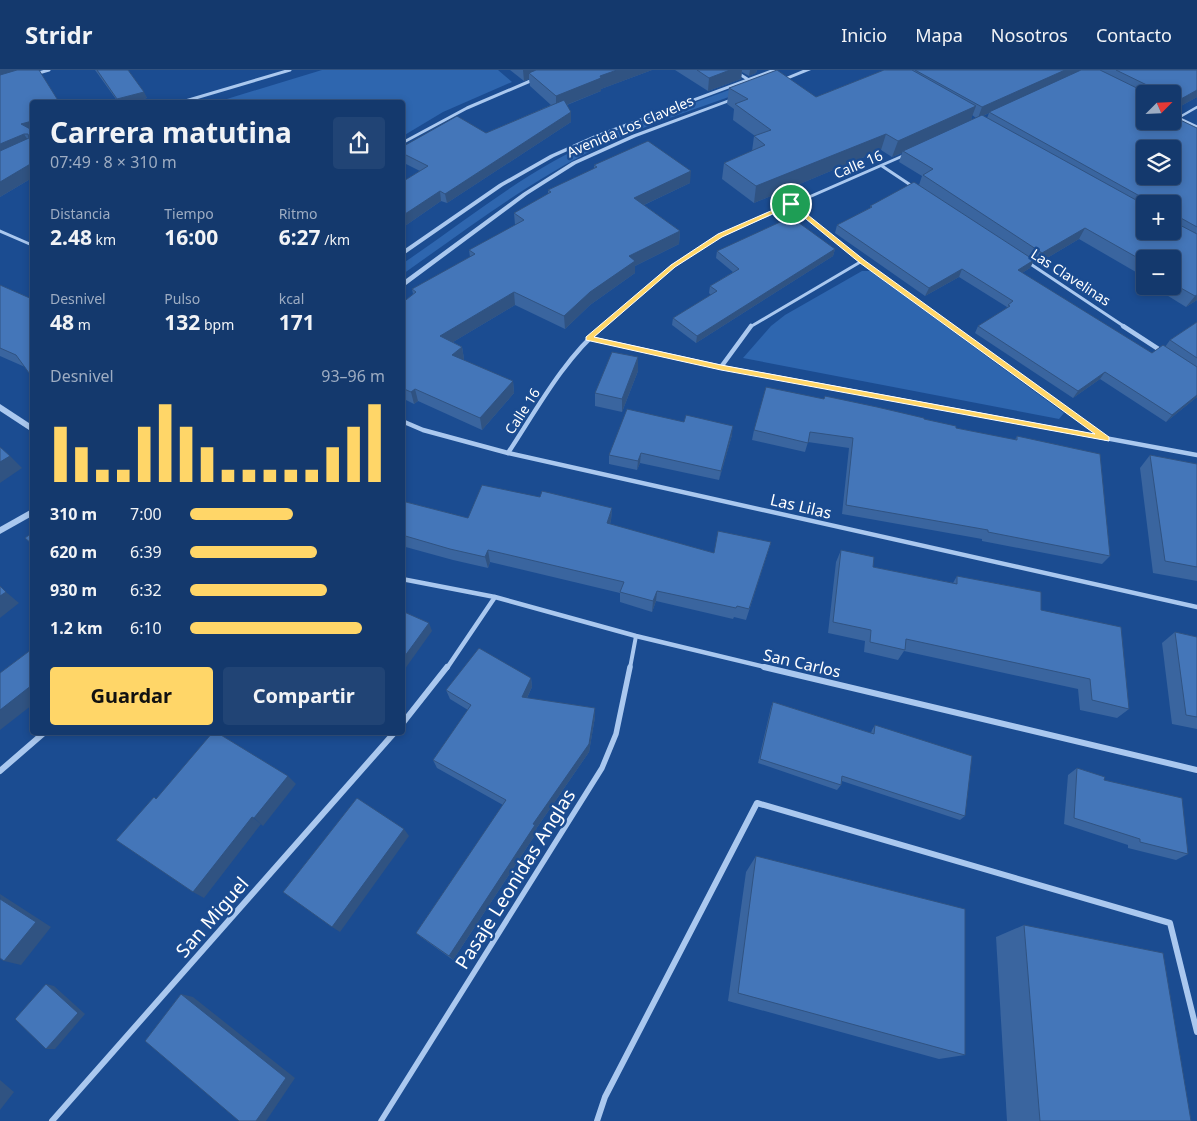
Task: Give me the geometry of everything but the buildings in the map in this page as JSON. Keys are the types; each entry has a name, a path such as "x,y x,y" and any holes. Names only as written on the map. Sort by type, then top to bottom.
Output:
{"street":[{"path":"33,75 49,70"},
{"path":"188,100 290,70"},
{"path":"733,70 755,84"},
{"name":"Avenida Los Claveles","path":"405,252 501,185 552,156 597,136 775,70"},
{"path":"770,85 808,70"},
{"path":"405,141 473,104 536,79"},
{"name":"Avenida Los Claveles","path":"405,284 525,194 574,163 634,136 744,95"},
{"path":"1181,120 1197,128"},
{"name":"Calle 16","path":"508,453 563,369 588,338 673,266 720,236 908,154"},
{"path":"882,166 924,194"},
{"path":"791,204 862,261 1107,439"},
{"path":"0,231 30,244"},
{"name":"Las Clavelinas","path":"1023,259 1164,352"},
{"path":"721,367 751,325 862,261"},
{"path":"588,338 721,367 1197,455"},
{"path":"0,407 30,427"},
{"name":"Las Lilas","path":"405,422 423,430 508,453 1197,608"},
{"path":"0,531 30,513"},
{"name":"San Carlos","path":"405,580 495,597 636,636 1197,770"},
{"path":"405,720 439,679 495,597"},
{"name":"Pasaje Leonidas Anglas","path":"381,1121 602,768 616,734 636,636"},
{"path":"0,770 42,735"},
{"name":"San Miguel","path":"52,1121 392,735"},
{"path":"597,1121 605,1097 757,804 1170,923 1197,1032"}],"lane":[{"path":"1181,116 1197,107"}],"shaded area":[{"path":"322,70 498,70 512,82 443,112 405,135 405,100 224,100"},
{"path":"737,87 745,91 622,136 583,155 536,182 405,273 405,262 534,173 576,150 667,112"},
{"path":"862,271 871,271 1064,413 1059,419 743,358 771,326 785,315"}],"route":[{"path":"791,204 862,261 1107,439 721,367 588,338 673,266 720,236 791,204"}]}
